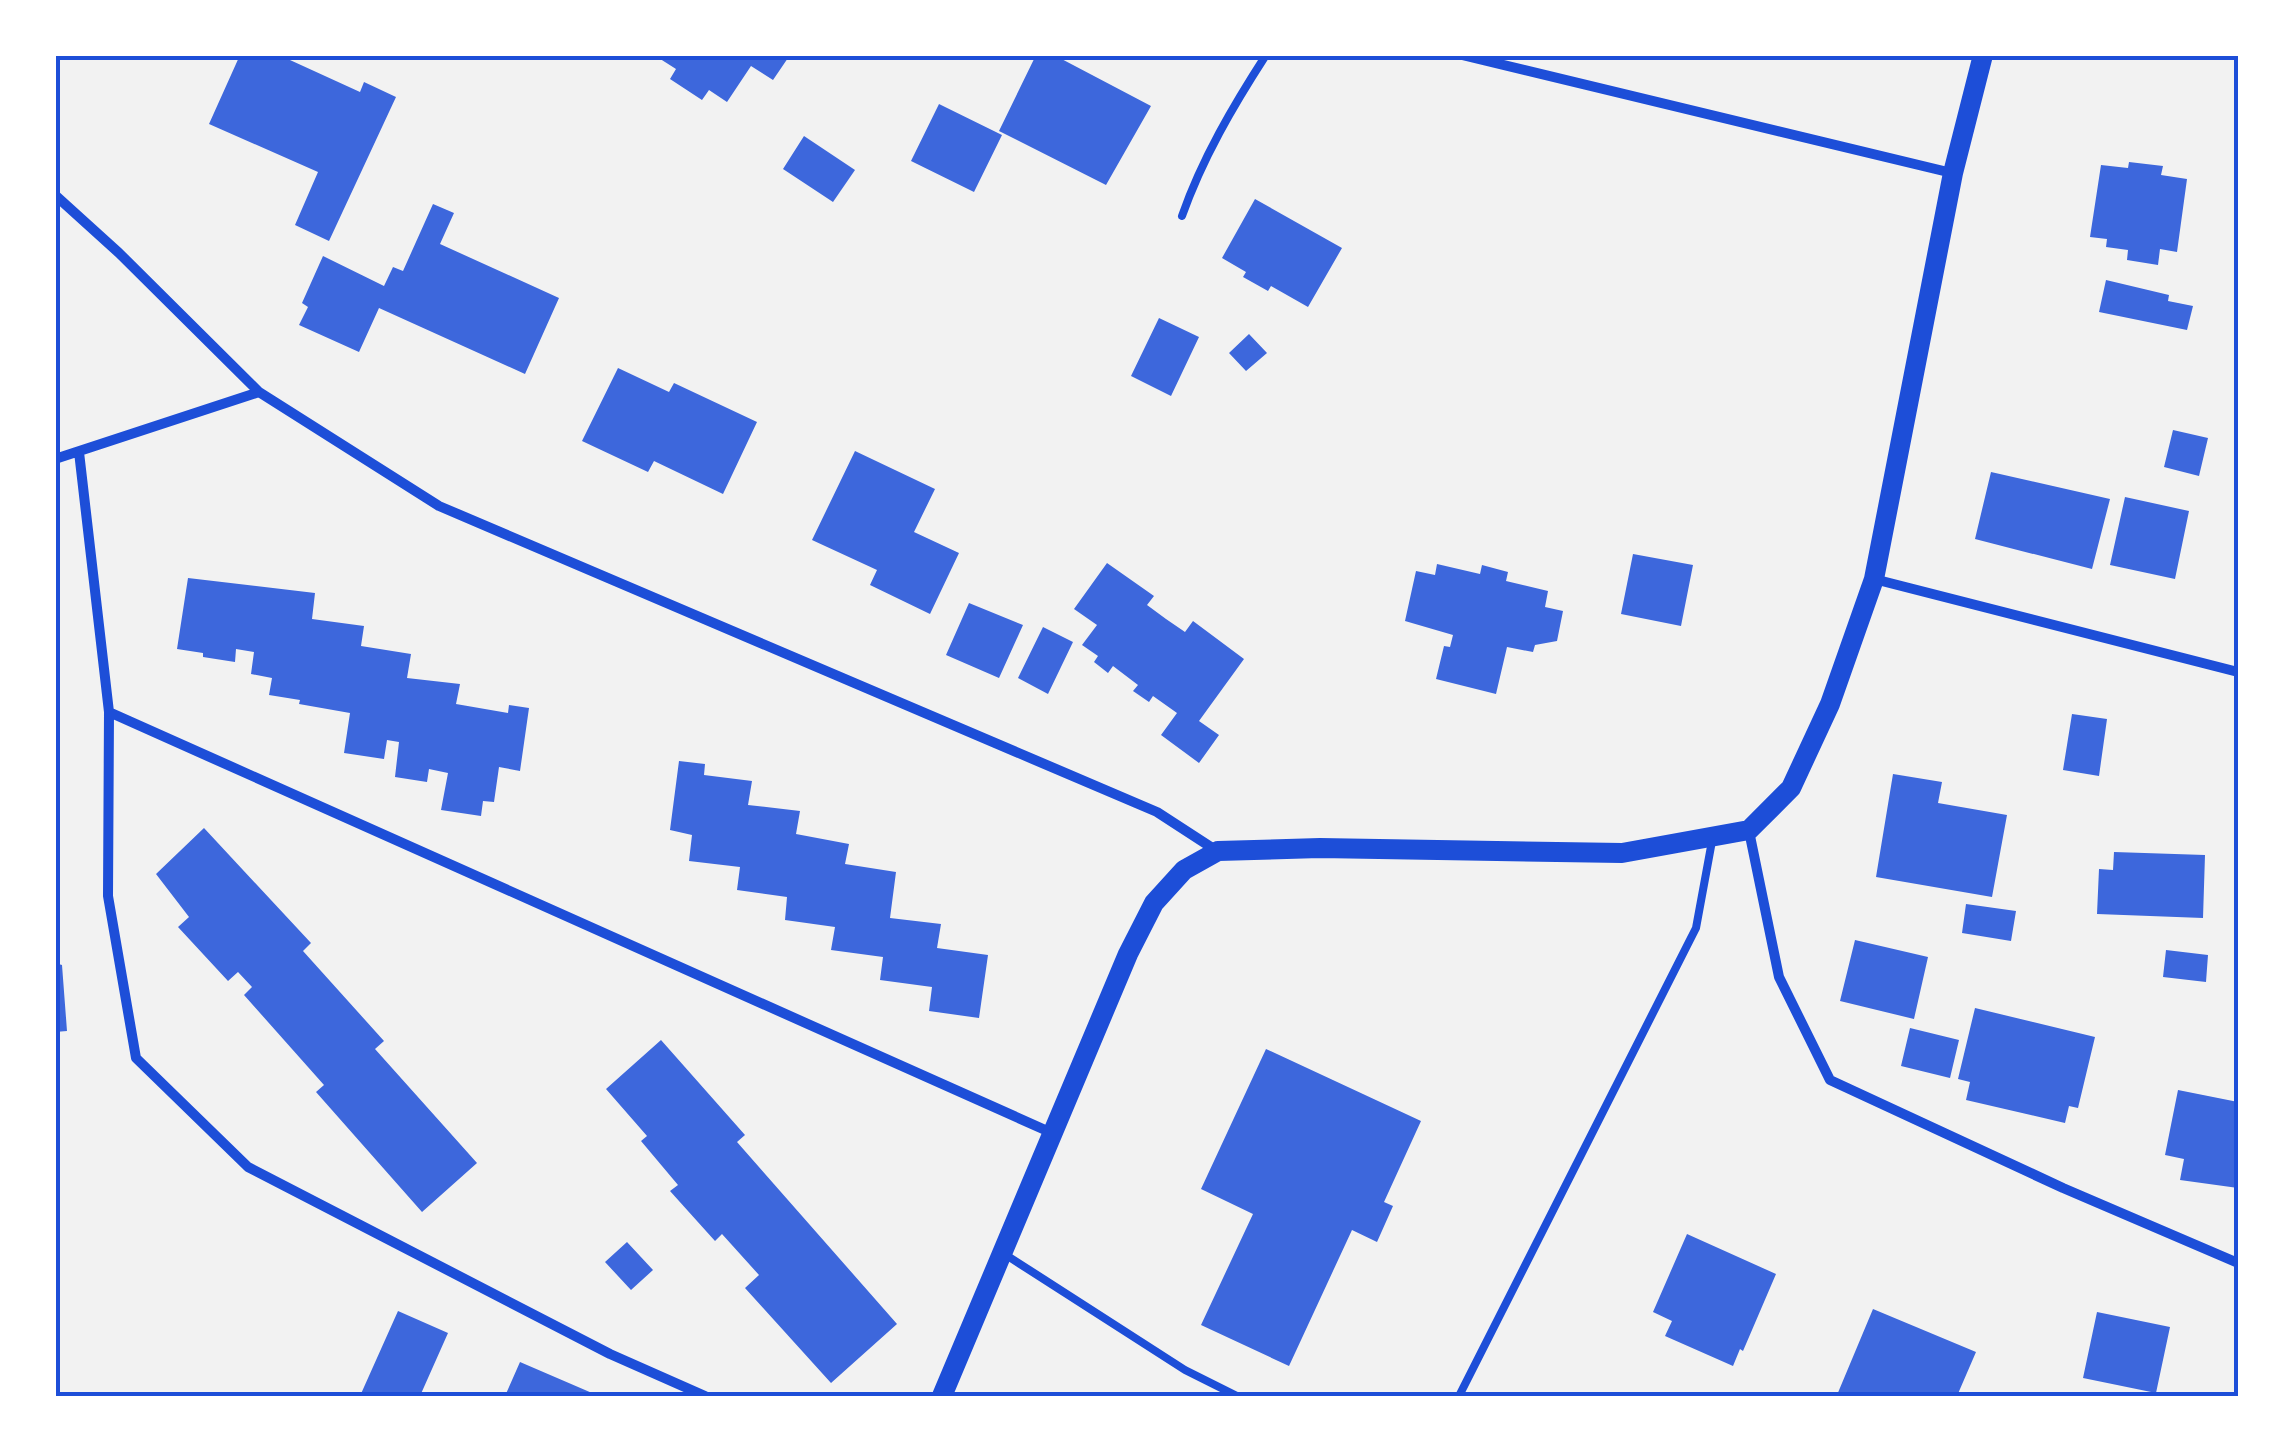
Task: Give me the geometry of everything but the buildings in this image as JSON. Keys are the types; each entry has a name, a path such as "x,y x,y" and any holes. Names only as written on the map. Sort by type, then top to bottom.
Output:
{"main road":[{"path":"942,1396 1128,954 1154,903 1184,870 1218,851 1320,848 1622,853 1748,830 1790,788 1830,704 1874,579 1953,173 1984,55"}],"street":[{"path":"1462,55 1953,173"},
{"path":"55,195 259,392 438,506 1157,812 1218,851"},
{"path":"55,459 259,392"},
{"path":"78,452 109,712 108,896 136,1058 248,1167 610,1354 705,1396"},
{"path":"1874,579 2238,672"},
{"path":"109,712 1052,1132"},
{"path":"1748,830 1779,977 1830,1080 2063,1188 2238,1263"}],"lane":[{"path":"1182,216 1193,185 1234,104 1266,55"},
{"path":"1460,1396 1696,928 1712,837"},
{"path":"1002,1252 1185,1370 1237,1396"}]}
